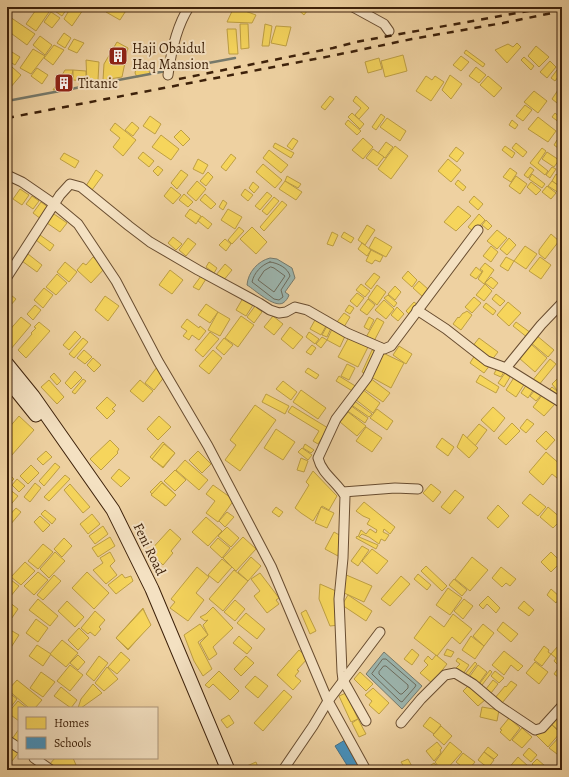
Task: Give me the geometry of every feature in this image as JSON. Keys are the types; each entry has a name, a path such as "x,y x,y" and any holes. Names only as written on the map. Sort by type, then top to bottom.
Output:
{"main road":[{"name":"Feni Road","path":"7,364 33,396 113,510 152,589 228,770"},
{"path":"7,379 54,439 108,518 162,630 221,770"}],"street":[{"path":"168,75 178,31 189,7"},
{"path":"353,7 384,24 389,31"},
{"path":"7,175 22,182 54,204 78,224 116,281 158,361 208,446 271,566 328,701 366,770"},
{"path":"7,277 54,204 70,184 73,184 81,187 150,242 270,310 286,312 295,307 307,310 347,333 384,349 391,346 478,230"},
{"path":"506,368 541,325 562,303"},
{"path":"417,310 446,329 487,361 506,368 562,403"},
{"path":"366,721 343,680 339,599 343,558 345,496 324,472 319,464 318,458 336,419 367,378 381,348"},
{"path":"343,492 395,488 418,489"},
{"path":"283,770 328,701 380,632"},
{"path":"401,723 421,699 445,675 450,673 456,673 473,684 499,706 535,730 542,728 562,706"},
{"path":"7,740 18,747"},
{"path":"35,759 51,770"}],"water":[{"path":"270,258 277,259 292,268 295,278 285,292 289,295 287,299 283,303 279,304 270,301 247,285 249,276 254,268 261,262"},
{"path":"384,652 422,686 402,709 366,674"}],"building: Homes":[{"path":"38,7 42,7 49,12 36,31 26,24"},
{"path":"54,7 68,7 62,16 52,9"},
{"path":"71,7 85,7 72,26 64,19"},
{"path":"108,7 123,7 127,9 120,20 106,12"},
{"path":"234,7 256,15 252,23 227,22"},
{"path":"295,7 310,7 304,15"},
{"path":"51,12 60,18 52,28 44,22"},
{"path":"7,15 35,34 27,45 8,31 7,32"},
{"path":"240,24 248,24 249,48 241,49"},
{"path":"265,24 272,26 269,46 262,46"},
{"path":"276,26 291,27 286,46 271,43"},
{"path":"227,29 236,29 238,54 229,54"},
{"path":"64,33 71,38 65,48 57,43"},
{"path":"40,36 52,45 45,55 33,45"},
{"path":"74,39 84,43 77,53 68,49"},
{"name":"Haji Obaidul Haq Mansion","path":"117,42 128,48 122,77 103,80 104,64"},
{"path":"517,43 521,47 507,63 495,50 508,44 513,47"},
{"path":"54,45 64,50 53,65 44,58"},
{"path":"536,46 549,57 539,67 528,56"},
{"path":"7,49 20,57 15,65 7,60"},
{"path":"33,49 45,56 31,74 20,68"},
{"path":"466,50 485,64 483,67 464,53"},
{"path":"403,55 407,71 385,77 381,61"},
{"path":"461,56 469,62 461,71 453,65"},
{"path":"524,57 534,66 531,70 521,60"},
{"path":"379,58 382,69 368,73 365,62"},
{"path":"86,60 99,62 98,80 87,83"},
{"path":"550,61 556,67 547,78 540,72"},
{"path":"147,64 150,74 137,77 135,73 137,65"},
{"path":"12,67 21,75 10,88 7,86 7,73"},
{"path":"476,67 486,75 479,83 469,76"},
{"path":"37,68 48,75 42,84 31,76"},
{"name":"Titanic","path":"65,70 73,70 69,87 53,90"},
{"path":"73,70 86,71 86,81 73,80"},
{"path":"557,70 561,73 555,81 551,78"},
{"path":"450,75 462,84 451,99 442,90"},
{"path":"426,76 432,80 435,76 444,82 431,101 416,91"},
{"path":"488,76 502,88 494,97 480,85"},
{"path":"558,90 562,93 562,107 552,99"},
{"path":"534,91 547,101 538,113 524,102"},
{"path":"330,96 334,99 325,110 321,107"},
{"path":"356,96 369,108 359,119 355,115 361,108 353,101"},
{"path":"525,105 532,110 523,121 516,116"},
{"path":"352,113 364,124 360,129 348,117"},
{"path":"555,113 562,119 560,123 552,117"},
{"path":"381,114 385,117 376,130 372,127"},
{"path":"150,116 161,124 155,134 143,126"},
{"path":"538,117 556,131 548,142 528,129"},
{"path":"387,118 406,131 400,141 380,127"},
{"path":"348,120 361,131 357,135 345,124"},
{"path":"512,120 518,125 515,129 509,125"},
{"path":"132,122 139,128 133,136 125,130"},
{"path":"115,123 136,140 123,156 113,147 120,138 110,130"},
{"path":"181,130 190,139 183,146 174,137"},
{"path":"161,135 179,149 171,160 152,147"},
{"path":"293,138 298,141 292,150 287,146"},
{"path":"363,138 373,147 363,159 352,150"},
{"path":"557,140 562,143 562,151 554,145"},
{"path":"386,142 393,147 385,158 378,153"},
{"path":"275,143 294,153 291,158 273,147"},
{"path":"516,143 527,152 523,157 512,148"},
{"path":"395,146 408,156 391,179 378,169"},
{"path":"505,146 515,153 512,158 502,150"},
{"path":"456,147 464,153 457,162 449,156"},
{"path":"542,148 546,151 538,163 548,171 545,175 530,163"},
{"path":"373,149 384,157 377,166 366,158"},
{"path":"269,150 288,165 281,173 263,158"},
{"path":"143,152 154,161 149,167 138,158"},
{"path":"547,152 559,160 554,167 542,159"},
{"path":"64,153 79,161 75,168 60,159"},
{"path":"231,154 236,158 226,171 221,167"},
{"path":"198,159 208,165 203,174 193,169"},
{"path":"448,159 461,170 451,182 438,171"},
{"path":"263,164 282,180 275,188 256,172"},
{"path":"158,166 163,170 158,176 153,171"},
{"path":"530,167 534,170 528,178 524,175"},
{"path":"552,167 556,169 550,178 546,175"},
{"path":"510,168 517,173 511,182 503,177"},
{"path":"96,170 103,175 92,190 86,186"},
{"path":"181,170 188,175 177,189 171,183"},
{"path":"208,172 213,177 206,186 200,181"},
{"path":"532,174 545,184 542,188 529,179"},
{"path":"556,174 562,179 562,188 552,181"},
{"path":"287,176 301,184 298,188 285,181"},
{"path":"516,176 527,184 520,194 509,186"},
{"path":"458,180 466,187 463,191 455,184"},
{"path":"197,181 206,189 196,201 187,193"},
{"path":"285,181 302,192 296,200 279,189"},
{"path":"552,181 562,188 559,193 548,186"},
{"path":"253,182 259,187 254,193 249,188"},
{"path":"531,182 541,190 536,195 527,187"},
{"path":"547,186 556,193 551,199 542,192"},
{"path":"171,187 181,195 173,204 164,196"},
{"path":"20,189 29,195 22,205 13,199"},
{"path":"245,189 253,195 248,201 241,195"},
{"path":"267,192 272,196 260,210 255,206"},
{"path":"184,194 193,202 188,207 179,200"},
{"path":"205,194 216,204 211,209 200,200"},
{"path":"32,196 39,201 33,209 26,204"},
{"path":"474,196 483,204 478,210 469,202"},
{"path":"274,197 279,201 267,215 262,211"},
{"path":"223,200 227,203 223,210 219,207"},
{"path":"282,201 287,205 264,231 260,227"},
{"path":"41,202 49,208 41,219 33,213"},
{"path":"458,206 471,216 456,231 444,222"},
{"path":"190,209 201,216 196,224 185,216"},
{"path":"228,209 242,217 235,229 221,220"},
{"path":"54,214 67,223 60,232 47,223"},
{"path":"479,214 485,220 474,232 468,227"},
{"path":"202,216 212,224 208,229 198,221"},
{"path":"486,220 492,226 488,230 482,225"},
{"path":"367,225 375,230 365,245 358,240"},
{"path":"239,227 244,231 232,244 228,240"},
{"path":"252,227 267,242 256,254 240,239"},
{"path":"497,230 507,238 497,249 487,241"},
{"path":"332,232 338,235 333,246 327,244"},
{"path":"344,232 354,238 351,243 341,237"},
{"path":"551,234 559,241 545,259 539,254 539,250"},
{"path":"40,235 54,245 50,251 36,240"},
{"path":"173,237 182,244 176,250 168,243"},
{"path":"375,237 392,247 386,257 369,248"},
{"path":"188,238 196,244 186,256 179,250"},
{"path":"509,238 516,245 507,255 500,249"},
{"path":"225,239 231,244 226,251 219,245"},
{"path":"362,243 371,250 367,256 358,249"},
{"path":"491,246 498,252 491,262 483,256"},
{"path":"525,246 537,254 526,269 514,261"},
{"path":"371,250 383,256 380,262 375,260 372,264 366,261"},
{"path":"28,254 42,265 37,272 22,261"},
{"path":"93,257 105,268 91,283 77,270 83,263 86,265"},
{"path":"506,257 514,261 508,271 500,266"},
{"path":"540,257 551,265 541,279 529,271"},
{"path":"65,262 77,272 69,282 57,272"},
{"path":"209,262 217,268 214,273 206,267"},
{"path":"485,263 494,270 484,284 478,279 483,271 480,269"},
{"path":"225,264 232,270 223,281 216,275"},
{"path":"476,267 482,272 476,279 470,275"},
{"path":"170,270 183,280 172,294 159,285"},
{"path":"408,271 417,280 412,287 402,278"},
{"path":"374,273 380,277 371,289 365,284"},
{"path":"57,274 67,283 56,295 46,287"},
{"path":"201,276 206,279 199,290 193,287"},
{"path":"491,277 498,283 493,289 485,283"},
{"path":"419,281 429,290 423,297 413,288"},
{"path":"361,284 370,291 365,297 356,290"},
{"path":"485,284 492,291 484,301 476,295"},
{"path":"377,285 386,292 377,305 368,298"},
{"path":"395,286 401,292 395,300 388,294"},
{"path":"44,288 53,295 43,308 34,300"},
{"path":"7,292 16,299 10,306 7,304"},
{"path":"357,293 364,298 357,307 350,301"},
{"path":"496,294 505,301 500,306 492,299"},
{"path":"388,295 397,303 394,307 384,298"},
{"path":"105,296 119,306 108,321 95,310"},
{"path":"474,297 481,303 472,313 465,307"},
{"path":"243,298 253,305 246,316 236,310"},
{"path":"368,299 375,305 367,315 360,310"},
{"path":"384,300 394,309 386,319 375,310"},
{"path":"414,302 419,306 411,316 406,311"},
{"path":"508,302 521,313 509,326 497,315"},
{"path":"486,303 496,311 493,315 483,307"},
{"path":"206,304 218,312 210,323 198,315"},
{"path":"35,305 41,310 33,320 27,314"},
{"path":"349,305 354,308 350,314 345,311"},
{"path":"255,306 262,312 254,323 247,317"},
{"path":"397,307 404,314 398,321 391,315"},
{"path":"467,311 472,315 461,330 453,324 458,317 459,318"},
{"path":"218,312 230,319 220,336 208,330"},
{"path":"344,313 350,317 344,327 337,322"},
{"path":"241,316 254,325 238,347 225,338"},
{"path":"273,316 283,324 274,335 264,327"},
{"path":"21,317 31,325 10,350 7,347 7,333"},
{"path":"369,317 374,320 369,330 364,327"},
{"path":"377,318 384,322 373,343 365,339"},
{"path":"187,319 199,328 200,326 206,331 199,340 192,335 189,340 183,336 187,331 181,327"},
{"path":"315,320 326,326 321,335 310,329"},
{"path":"39,322 50,331 26,358 18,350 32,334 31,333 36,328 34,327"},
{"path":"516,322 531,333 528,338 513,326"},
{"path":"327,326 331,328 327,337 322,335"},
{"path":"290,327 303,337 293,349 281,339"},
{"path":"332,329 345,336 340,347 327,340"},
{"path":"75,331 81,337 69,350 63,345"},
{"path":"210,332 219,339 203,357 195,350"},
{"path":"309,332 319,339 315,344 306,337"},
{"path":"536,335 554,350 548,357 530,342"},
{"path":"322,337 327,340 321,348 316,344"},
{"path":"349,337 368,347 358,367 338,357"},
{"path":"83,338 88,342 74,358 69,354"},
{"path":"224,338 233,345 224,355 216,348"},
{"path":"479,338 498,352 491,361 472,347"},
{"path":"531,344 547,358 535,372 519,358"},
{"path":"312,345 316,348 311,355 306,352"},
{"path":"399,346 412,354 406,364 393,355"},
{"path":"84,350 92,357 85,364 77,358"},
{"path":"213,350 222,358 209,374 199,366"},
{"path":"372,350 377,352 367,374 362,372"},
{"path":"383,353 404,363 391,388 371,377"},
{"path":"475,355 490,365 484,373 470,363"},
{"path":"93,358 101,365 94,372 87,365"},
{"path":"550,359 556,364 538,386 532,381"},
{"path":"347,364 355,368 349,380 341,376"},
{"path":"157,367 165,376 154,390 145,383"},
{"path":"308,368 319,375 316,379 305,372"},
{"path":"497,368 504,372 501,377 494,374"},
{"path":"75,371 82,378 71,389 65,383"},
{"path":"54,373 61,381 57,385 50,377"},
{"path":"505,373 510,377 504,387 498,383"},
{"path":"562,374 562,385 557,390 552,384"},
{"path":"480,375 499,387 496,393 476,382"},
{"path":"339,376 357,387 354,392 336,381"},
{"path":"515,376 525,383 516,397 506,390"},
{"path":"370,378 390,393 383,402 363,388"},
{"path":"83,379 86,381 75,394 72,392"},
{"path":"49,380 64,397 57,404 41,387"},
{"path":"140,380 153,391 143,402 130,391"},
{"path":"283,381 297,392 291,400 276,389"},
{"path":"527,384 534,389 528,398 521,393"},
{"path":"562,386 562,394 558,398 549,390 552,387 557,391"},
{"path":"362,389 380,403 373,413 355,399"},
{"path":"536,389 542,394 536,401 530,396"},
{"path":"301,390 326,408 318,419 293,402"},
{"path":"266,394 289,406 285,414 262,402"},
{"path":"543,394 555,404 544,416 533,407"},
{"path":"107,397 116,405 112,409 115,411 107,419 96,408"},
{"path":"353,400 372,414 369,417 350,404"},
{"path":"255,405 276,420 240,471 225,460 236,445 230,440"},
{"path":"350,405 368,418 365,423 346,410"},
{"path":"292,406 328,428 318,444 313,441 319,431 288,412"},
{"path":"493,407 505,418 494,432 481,420"},
{"path":"377,409 393,421 387,430 370,418"},
{"path":"348,412 366,426 357,436 340,422"},
{"path":"19,416 34,430 11,456 7,452 7,430"},
{"path":"159,416 171,427 158,440 147,429"},
{"path":"527,419 534,424 526,433 520,428"},
{"path":"512,423 520,431 506,445 498,438"},
{"path":"479,424 487,430 475,446 466,439"},
{"path":"366,427 382,438 372,452 356,441"},
{"path":"276,429 295,442 283,460 264,448"},
{"path":"546,431 555,440 546,450 536,441"},
{"path":"463,434 478,448 469,458 457,447"},
{"path":"442,438 454,447 448,456 436,447"},
{"path":"110,440 119,449 117,452 118,453 101,470 90,459"},
{"path":"163,442 175,453 163,468 150,457"},
{"path":"164,444 175,453 163,467 152,459"},
{"path":"305,444 314,450 311,453 303,448"},
{"path":"302,448 312,455 308,460 298,452"},
{"path":"46,451 52,457 43,465 37,459"},
{"path":"198,451 211,464 202,473 189,460"},
{"path":"546,452 562,466 562,473 557,478 552,474 543,485 529,472"},
{"path":"301,458 308,461 304,472 297,470"},
{"path":"185,460 208,480 199,490 176,470"},
{"path":"55,463 60,467 44,486 39,481"},
{"path":"31,465 39,473 28,484 20,476"},
{"path":"119,469 130,478 121,487 111,478"},
{"path":"175,470 186,480 175,491 164,481"},
{"path":"313,471 337,496 329,510 322,506 313,521 295,508 309,485 306,482"},
{"path":"8,473 14,479 8,485 7,474"},
{"path":"65,475 70,479 49,501 44,497"},
{"path":"17,479 25,486 19,492 12,485"},
{"path":"161,481 176,495 165,506 150,492"},
{"path":"35,483 41,488 30,502 24,497"},
{"path":"162,483 176,495 166,506 151,495"},
{"path":"70,484 90,507 83,513 64,490"},
{"path":"431,484 441,492 433,502 423,493"},
{"path":"213,485 234,500 218,522 206,513 215,501 206,494"},
{"path":"9,489 18,496 7,509 7,492"},
{"path":"455,490 464,497 450,514 441,507"},
{"path":"530,494 546,507 538,516 522,503"},
{"path":"364,502 395,527 390,534 384,529 383,532 389,535 385,541 381,539 379,544 362,534 359,537 378,545 376,549 356,538 361,530 366,534 370,529 376,533 377,530 367,524 370,519 356,511"},
{"path":"498,505 509,516 498,528 487,518"},
{"path":"276,507 283,512 279,517 272,512"},
{"path":"321,507 334,513 327,528 315,523"},
{"path":"548,507 562,519 553,528 540,517"},
{"path":"16,508 21,512 10,525 7,522 7,518"},
{"path":"45,510 56,519 52,524 41,514"},
{"path":"227,512 234,517 225,527 219,521"},
{"path":"92,514 100,524 88,534 80,524"},
{"path":"40,516 50,525 43,532 34,522"},
{"path":"206,517 222,531 208,546 192,532"},
{"path":"103,526 108,534 95,544 89,536"},
{"path":"227,527 239,538 231,547 218,536"},
{"path":"170,529 181,539 171,551 173,553 163,565 149,552"},
{"path":"334,532 341,536 338,556 325,549"},
{"path":"110,537 115,546 98,557 92,548"},
{"path":"243,537 256,549 236,571 223,558"},
{"path":"64,538 72,546 62,557 54,549"},
{"path":"218,538 230,548 222,558 210,547"},
{"path":"43,544 53,552 38,569 28,561"},
{"path":"362,546 369,550 358,566 351,561"},
{"path":"372,549 388,561 377,574 362,561"},
{"path":"55,552 65,561 49,578 40,569"},
{"path":"110,552 115,561 110,566 117,575 106,584 93,570 103,563 100,558"},
{"path":"551,552 561,562 551,572 541,562"},
{"path":"251,557 261,566 248,581 238,572"},
{"path":"472,557 488,570 470,591 455,579"},
{"path":"222,559 232,567 218,583 208,575"},
{"path":"25,562 35,571 21,585 11,577"},
{"path":"426,566 447,586 442,591 421,571"},
{"path":"197,567 209,577 196,593 204,600 188,621 170,608 175,602 171,599"},
{"path":"501,567 516,579 510,586 506,583 502,587 492,578"},
{"path":"234,570 248,581 223,611 209,599"},
{"path":"38,572 48,580 34,595 24,586"},
{"path":"87,572 109,593 94,609 72,588"},
{"path":"260,573 279,598 276,600 279,604 267,613 254,596 260,591 251,579"},
{"path":"122,574 125,578 131,576 133,581 116,594 108,585"},
{"path":"344,574 372,586 364,602 342,592"},
{"path":"418,574 431,585 427,590 414,579"},
{"path":"54,575 61,581 43,600 37,595"},
{"path":"401,576 410,584 390,606 381,599"},
{"path":"7,577 19,586 10,597 7,595"},
{"path":"454,579 467,590 462,596 449,585"},
{"path":"320,584 336,591 339,625 330,626 319,599"},
{"path":"448,588 462,598 450,615 436,605"},
{"path":"551,589 560,597 556,603 547,595"},
{"path":"348,595 372,611 366,621 342,605"},
{"path":"488,596 500,608 496,613 487,604 483,609 479,605"},
{"path":"38,599 58,616 50,626 29,610"},
{"path":"464,599 473,606 463,619 454,611"},
{"path":"235,600 245,609 235,621 224,612"},
{"path":"67,601 84,617 75,627 58,611"},
{"path":"524,601 534,610 529,616 518,608"},
{"path":"9,602 18,609 7,625 7,604"},
{"path":"213,607 233,628 213,647 217,654 209,660 200,643 208,635 203,625 208,620 205,621 200,617 206,614"},
{"path":"143,608 150,625 128,650 116,638"},
{"path":"143,609 151,625 128,649 116,638"},
{"path":"306,610 316,631 310,634 301,613"},
{"path":"95,611 105,620 99,627 101,629 95,636 90,632 88,634 81,628"},
{"path":"246,613 265,629 257,639 237,623"},
{"path":"453,614 472,629 460,644 452,637 437,656 414,638 430,616 444,627"},
{"path":"36,619 48,628 38,642 26,633"},
{"path":"503,622 518,634 511,642 497,630"},
{"path":"200,624 208,635 198,642 212,669 203,676 194,661 184,635"},
{"path":"483,624 494,633 484,646 473,636"},
{"path":"7,628 19,635 8,652 7,651"},
{"path":"79,628 89,638 78,650 68,640"},
{"path":"239,636 252,648 247,654 233,643"},
{"path":"471,636 484,646 475,659 462,650"},
{"path":"62,640 78,653 66,667 50,654"},
{"path":"37,645 51,654 43,666 29,656"},
{"path":"544,646 551,654 542,666 534,660"},
{"path":"558,646 562,650 562,661 558,665 554,661 556,658 551,654"},
{"path":"412,649 419,655 412,665 404,659"},
{"path":"447,649 454,652 451,657 444,655"},
{"path":"299,650 308,658 297,670 299,671 295,676 301,681 293,690 277,675"},
{"path":"504,651 523,666 518,671 511,665 504,675 492,665"},
{"path":"121,652 130,660 117,674 108,667"},
{"path":"78,655 85,662 78,670 70,663"},
{"path":"436,655 447,664 432,683 420,673 428,665 424,661 428,656 432,660"},
{"path":"99,656 108,663 94,681 86,674"},
{"path":"246,656 254,663 241,676 234,669"},
{"path":"458,658 469,665 463,674 455,669 460,664 456,661"},
{"path":"475,662 477,664 468,676 465,674"},
{"path":"535,662 548,672 539,684 526,673"},
{"path":"561,664 562,665 562,680 554,674"},
{"path":"70,665 83,675 70,691 57,681"},
{"path":"478,665 487,672 479,683 470,676"},
{"path":"107,667 118,679 104,691 95,683"},
{"path":"490,670 492,672 482,685 480,683"},
{"path":"219,671 239,691 230,700 213,684 209,688 205,685"},
{"path":"495,671 504,678 499,683 491,676"},
{"path":"41,672 55,682 43,697 30,688"},
{"path":"360,672 373,684 366,691 354,679"},
{"path":"255,676 268,686 258,698 245,687"},
{"path":"17,680 42,700 36,707 28,707 8,690"},
{"path":"493,680 498,684 491,693 486,689"},
{"path":"511,681 517,685 502,703 495,698"},
{"path":"93,684 102,693 82,707 78,707 81,699"},
{"path":"470,684 486,699 478,706 463,691"},
{"path":"61,687 77,700 72,707 70,707 54,696"},
{"path":"373,688 389,703 379,714 369,705 372,701 365,695"},
{"path":"284,690 292,697 263,731 254,723"},
{"path":"7,691 17,699 7,712"},
{"path":"346,693 358,719 351,722 339,696"},
{"path":"18,701 26,707 18,707 18,720 8,713"},
{"path":"482,707 499,710 497,721 480,717"},
{"path":"562,712 562,733 550,723"},
{"path":"229,715 234,723 227,728 221,720"},
{"path":"430,717 441,725 434,734 423,726"},
{"path":"509,718 520,728 510,741 500,732 502,730 500,729"},
{"path":"358,719 366,734 359,737 352,723"},
{"path":"549,722 560,733 548,747 536,735"},
{"path":"441,726 452,736 444,745 433,735"},
{"path":"522,728 532,737 522,748 512,740"},
{"path":"18,730 18,743 12,739"},
{"path":"561,735 562,756 561,757 549,748"},
{"path":"437,742 442,748 440,750 440,754 434,761 426,751"},
{"path":"450,742 462,752 446,770 441,770 435,762"},
{"path":"9,744 18,751 9,765 7,763 7,747"},
{"path":"488,747 498,755 494,759 484,752"},
{"path":"529,748 537,755 531,762 523,755"},
{"path":"484,752 494,760 488,768 478,760"},
{"path":"463,753 475,762 470,768 471,770 466,770 456,762"},
{"path":"518,757 528,766 525,770 507,770"},
{"path":"54,759 73,759 76,765 72,770 55,770 49,765"},
{"path":"408,759 414,770 406,770 401,762"},
{"path":"537,759 545,766 542,770 538,770 532,764"},
{"path":"256,762 259,770 240,769"},
{"path":"434,763 440,770 431,770 428,767"}],"building: Schools":[{"path":"345,740 363,770 350,770 335,746"}],"waterway":[{"path":"171,70 235,58"},
{"path":"7,101 166,71"}],"railway":[{"path":"179,79 356,42 550,7"},
{"path":"7,118 562,11"}],"place":[{"name":"Haji Obaidul Haq Mansion","path":"118,56"},
{"name":"Titanic","path":"64,83"}]}
